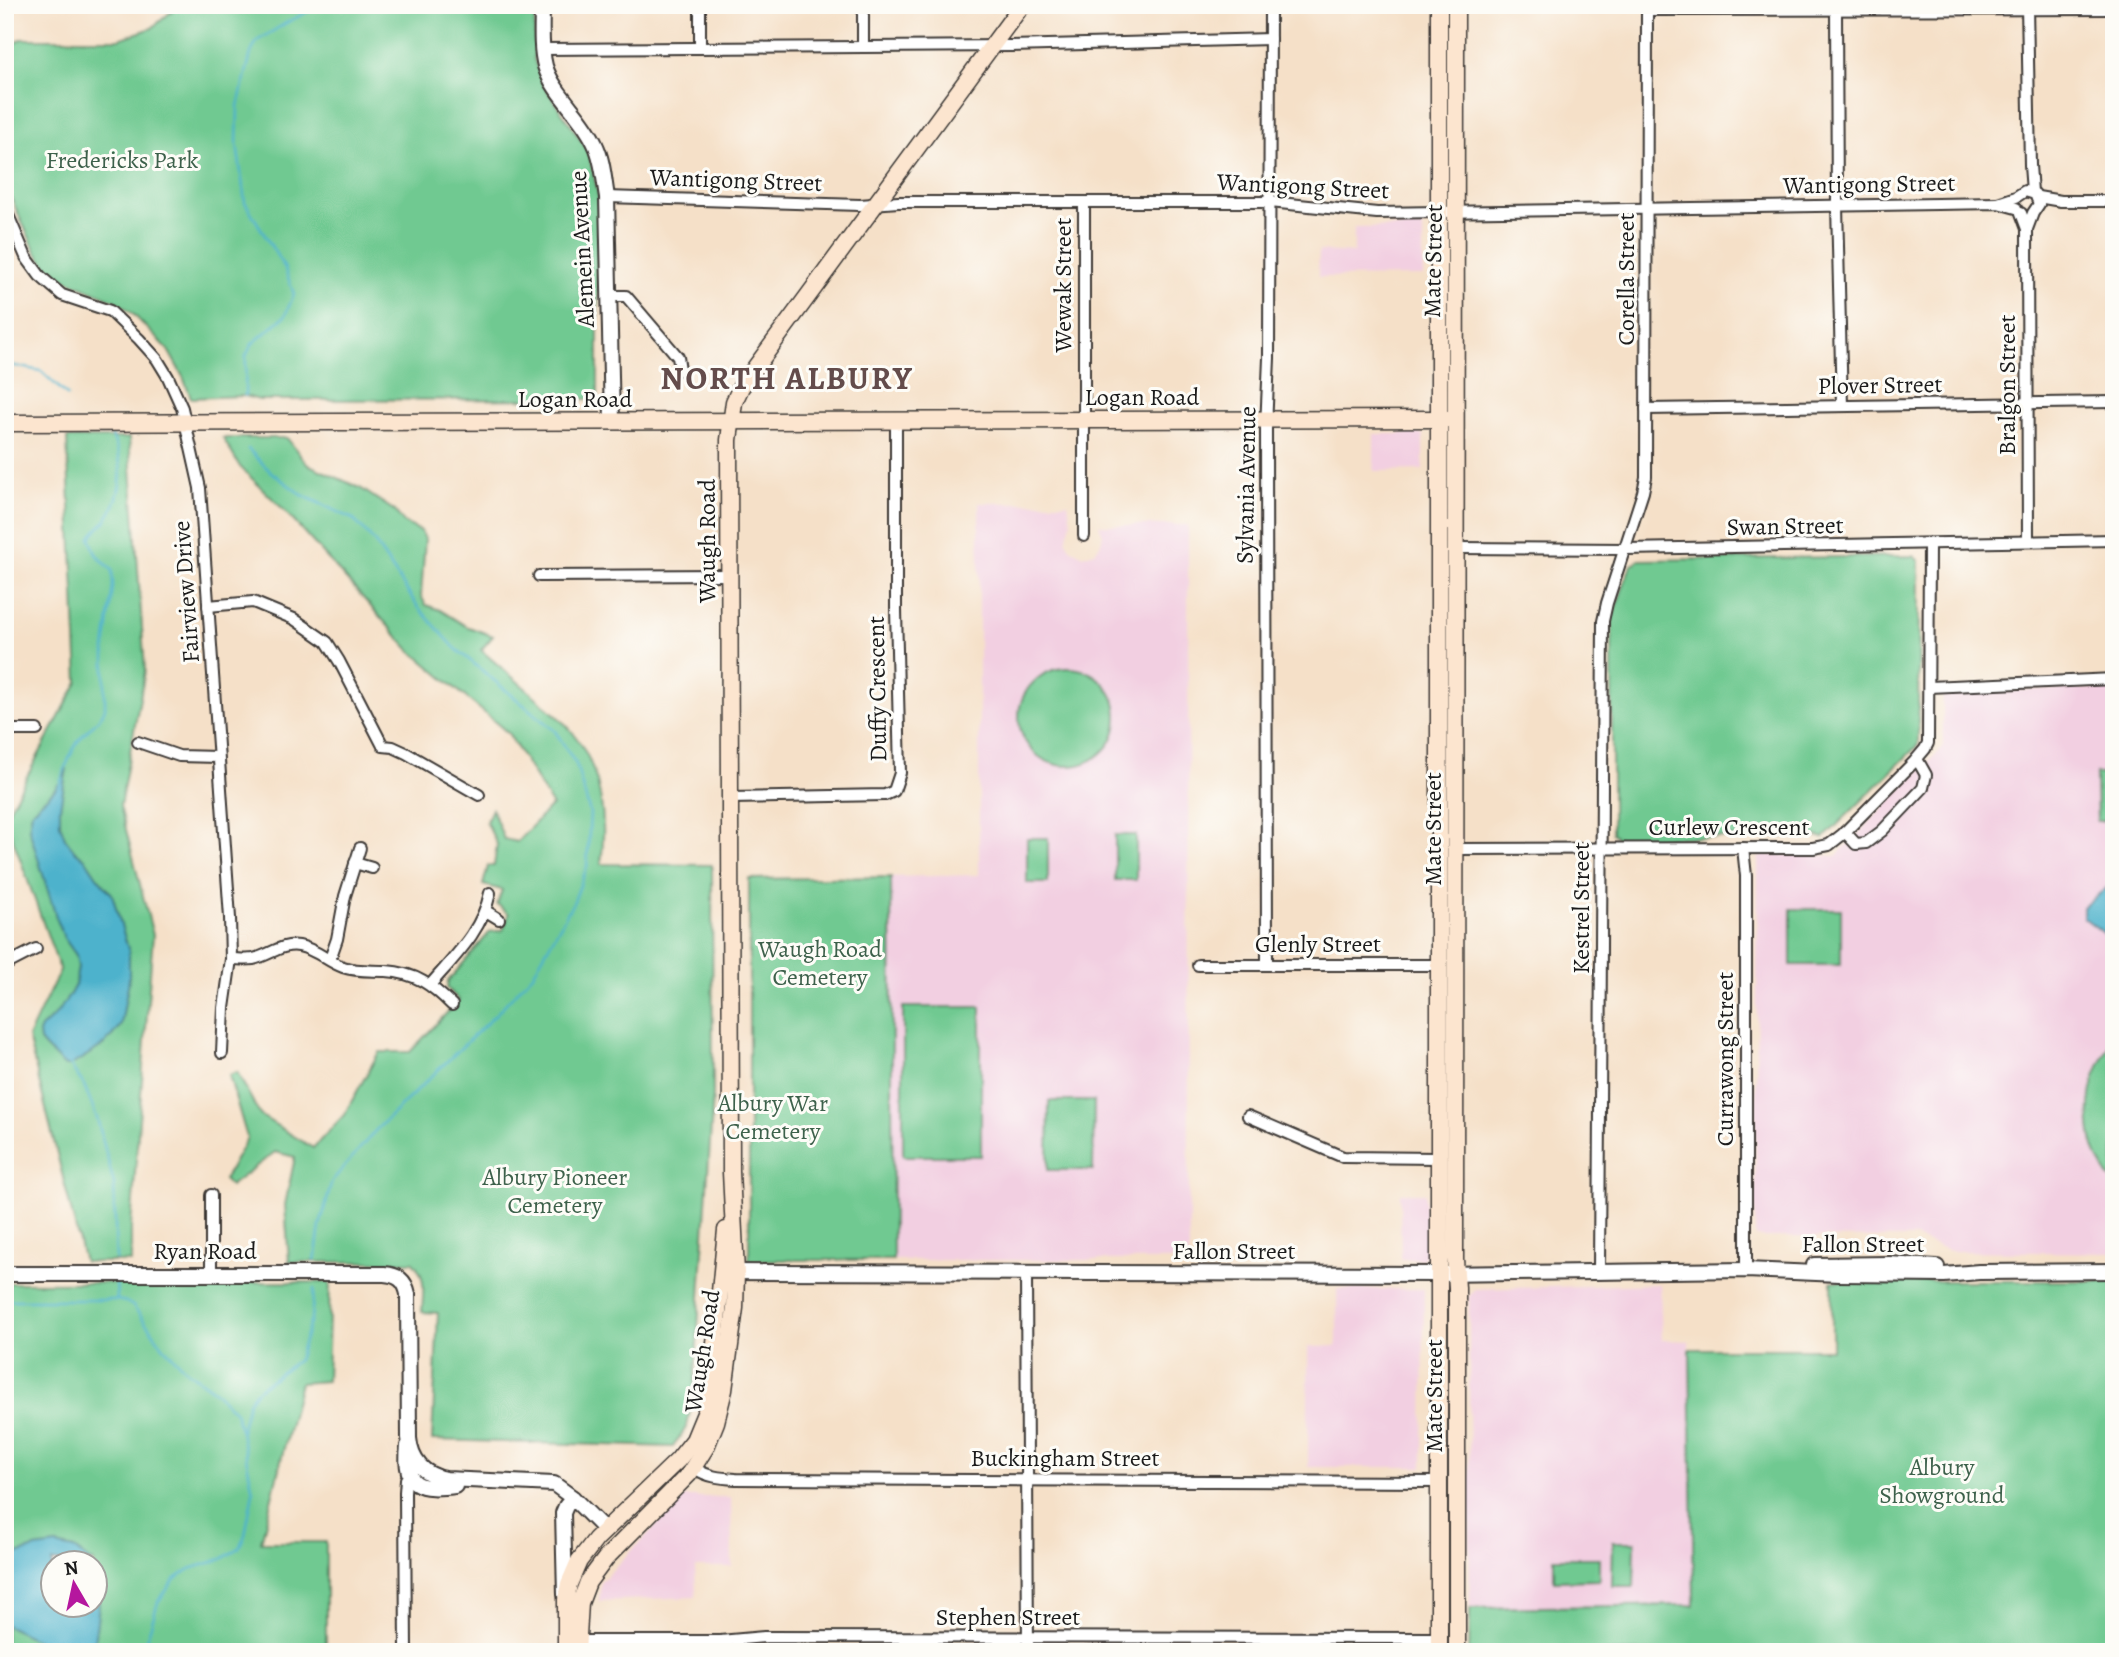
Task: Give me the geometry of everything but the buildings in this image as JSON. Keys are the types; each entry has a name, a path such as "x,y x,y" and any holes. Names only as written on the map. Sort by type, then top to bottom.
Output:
{"main road":[{"name":"Waugh Road","path":"573,1648 565,1607 575,1567 590,1545 678,1460 694,1440 706,1411 729,1272 729,440 734,402 741,387 1022,5"},
{"name":"Mate Street","path":"1439,5 1449,212"},
{"name":"Mate Street","path":"1456,5 1449,212 1438,1158 1448,1274 1457,1652"},
{"name":"Mate Street","path":"1439,1645 1439,1482 1448,1274 1455,849 1456,548 1447,419"},
{"name":"Logan Road","path":"5,423 1447,419"},
{"name":"Waugh Road","path":"573,1648 580,1603 595,1571 694,1468 706,1447 724,1390 735,1308 729,1272"},
{"path":"605,1530 620,1544"}],"street":[{"name":"Alemein Avenue","path":"542,5 542,49 545,65 552,81 596,144 603,167 607,197 612,421"},
{"path":"700,5 700,47"},
{"path":"863,5 863,47"},
{"name":"Sylvania Avenue","path":"1267,965 1270,5"},
{"path":"1646,8 2114,9"},
{"name":"Corella Street","path":"1626,549 1645,485 1646,8"},
{"name":"Bralgon Street","path":"2027,8 2030,165 2027,202 2028,541"},
{"path":"1836,10 1842,406"},
{"path":"542,49 993,46 1270,39"},
{"name":"Wantigong Street","path":"607,197 860,205 1270,202 1377,212 2114,201"},
{"name":"Wewak Street","path":"1084,202 1084,536"},
{"name":"Fairview Drive","path":"5,208 26,257 40,276 62,295 110,311 157,359 182,408 200,488 230,918 231,959 224,1008 222,1053"},
{"path":"609,296 626,296 678,357 680,370"},
{"name":"Plover Street","path":"1646,409 2114,402"},
{"name":"Duffy Crescent","path":"730,798 885,795 894,791 900,773 896,610 896,420"},
{"name":"Swan Street","path":"1456,548 1626,549 2114,540"},
{"name":"Curlew Crescent","path":"1455,849 1823,847 1836,841 1917,759 1928,743 1929,545"},
{"name":"Kestrel Street","path":"1599,1271 1603,621 1626,549"},
{"path":"539,576 730,575"},
{"path":"208,606 253,601 294,619 327,642 340,661 383,746 406,753 480,795"},
{"path":"1929,687 2114,679"},
{"path":"5,730 37,730"},
{"path":"138,742 179,756 218,757"},
{"path":"1845,832 1856,844 1861,845 1882,831 1923,788 1926,775 1917,759"},
{"path":"330,960 360,848"},
{"name":"Currawong Street","path":"1743,848 1746,876 1746,1270"},
{"path":"355,863 372,868"},
{"path":"430,984 460,952 486,911 490,893"},
{"path":"486,911 499,919"},
{"path":"231,959 253,959 282,947 298,946 315,951 340,966 410,975 430,984 452,1005"},
{"path":"5,965 36,949"},
{"name":"Glenly Street","path":"1198,965 1439,965"},
{"path":"1248,1116 1343,1157 1438,1158"},
{"path":"211,1195 211,1274"},
{"name":"Fallon Street","path":"729,1272 1448,1274 1839,1269 1917,1265 1979,1272 2114,1271"},
{"name":"Ryan Road","path":"5,1274 397,1276 403,1281 408,1294 409,1438 414,1470"},
{"path":"1026,1274 1028,1652"},
{"name":"Buckingham Street","path":"694,1468 715,1478 1439,1482"},
{"path":"414,1470 413,1481 423,1487 496,1482 551,1483 573,1498 605,1530"},
{"path":"406,1652 405,1479 414,1470"},
{"path":"565,1607 563,1513 573,1498"},
{"name":"Stephen Street","path":"573,1648 764,1637 1028,1638 1439,1645"}],"shaded area":[{"path":"1423,227 1423,276 1318,277 1319,251 1354,253 1354,228"},
{"path":"1374,434 1423,434 1423,470 1374,471"},
{"path":"979,503 1068,503 1071,522 1066,541 1070,548 1084,555 1095,552 1100,545 1103,535 1099,525 1188,525 1189,1260 893,1260 891,877 979,875"},
{"path":"2114,688 2114,1253 1951,1251 1915,1238 1755,1237 1758,858 1766,854 1836,856 1943,747 1943,692"},
{"path":"1400,1193 1425,1193 1423,1259 1401,1259"},
{"path":"1660,1284 1662,1340 1689,1341 1694,1605 1470,1608 1469,1297 1475,1289"},
{"path":"1337,1289 1424,1289 1423,1467 1308,1467 1308,1347 1337,1346"},
{"path":"684,1497 731,1497 732,1567 695,1567 696,1597 599,1601 601,1582"}],"green space":[{"name":"Fredericks Park","path":"179,5 535,5 534,59 543,84 588,151 598,194 598,399 259,400 245,396 191,398 168,350 133,314 116,301 64,279 46,265 36,252 5,185 5,50 21,39 119,39 152,28"},
{"path":"67,438 129,438 145,671 120,806 153,935 131,1227 131,1262 84,1262 28,1037 60,970 5,817 78,682"},
{"name":"Albury Pioneer Cemetery","path":"223,438 287,438 307,464 360,488 395,511 404,523 421,531 425,539 421,596 426,605 466,626 493,636 481,650 562,720 583,748 591,764 600,796 603,830 601,864 712,865 713,1095 694,1391 687,1426 673,1447 432,1440 438,1313 422,1312 422,1279 413,1262 289,1262 285,1205 295,1157 275,1152 230,1186 224,1180 247,1138 229,1075 237,1072 260,1115 313,1148 344,1115 379,1052 410,1052 459,1000 447,988 448,981 490,932 503,930 509,914 497,904 502,890 483,885 488,866 494,866 497,844 486,822 492,809 504,839 517,842 552,805 508,733 409,649 282,508 240,467"},
{"path":"1913,556 1919,561 1918,745 1824,838 1618,839 1612,833 1612,619 1631,565 1639,560"},
{"path":"1068,668 1087,672 1103,682 1113,698 1117,717 1113,736 1103,752 1087,762 1068,766 1049,762 1033,752 1023,736 1019,717 1023,698 1033,682 1049,672"},
{"path":"2096,774 2114,774 2114,821 2097,821"},
{"path":"1115,835 1136,835 1136,880 1115,880"},
{"path":"1027,838 1048,838 1048,883 1027,883"},
{"name":"Waugh Road Cemetery","path":"891,877 893,1260 749,1260 749,879"},
{"path":"1791,909 1841,909 1841,965 1791,965"},
{"path":"903,1007 981,1007 981,1156 903,1156"},
{"path":"2114,1040 2114,1183 2095,1149 2090,1112 2096,1074"},
{"path":"1049,1101 1094,1101 1093,1170 1048,1170"},
{"name":"Albury Showground","path":"1832,1281 2114,1281 2114,1652 1469,1652 1470,1608 1694,1605 1690,1349 1832,1349"},
{"path":"330,1282 327,1381 300,1383 261,1542 326,1542 326,1652 5,1652 5,1283"},
{"path":"1613,1542 1635,1542 1634,1586 1612,1586"},
{"path":"1554,1558 1599,1558 1599,1580 1554,1581"}],"water":[{"path":"67,768 60,824 65,838 112,894 129,952 129,980 121,1025 105,1044 70,1066 65,1066 40,1041 41,1028 56,1014 75,985 78,967 76,955 64,938 56,917 29,829 32,811 56,788"},
{"path":"2114,882 2114,941 2083,917 2083,907"},
{"path":"56,1545 70,1548 38,1548 38,1618 97,1618 93,1652 44,1652 37,1640 5,1625 5,1558 35,1548"}],"waterway":[{"path":"245,396 246,356 252,344 285,316 294,294 285,269 245,202 237,144 238,106 251,53 257,41 321,5"},
{"path":"5,364 41,371 68,396"},
{"path":"59,787 76,745 105,709 105,649 113,586 112,570 96,554 90,538 108,517 117,497 120,466 112,436"},
{"path":"248,449 271,472 302,495 353,519 373,540 418,607 455,648 555,731 576,764 590,813 587,867 574,901 533,974 496,1014 375,1131 332,1181 320,1226 315,1261"},
{"path":"70,1065 84,1085 97,1118 114,1184 116,1260"},
{"path":"116,1281 117,1300 133,1306 163,1346 187,1371 215,1391 235,1412 240,1429"},
{"path":"143,1652 158,1602 174,1580 190,1569 222,1559 239,1548 245,1535 253,1492 241,1432 248,1402 257,1390 298,1360 311,1319 314,1289"},
{"path":"5,1300 117,1300"}],"district":[{"name":"NORTH ALBURY","path":"787,378"}],"park label":[{"name":"Albury War Cemetery","path":"773,1117"}]}
